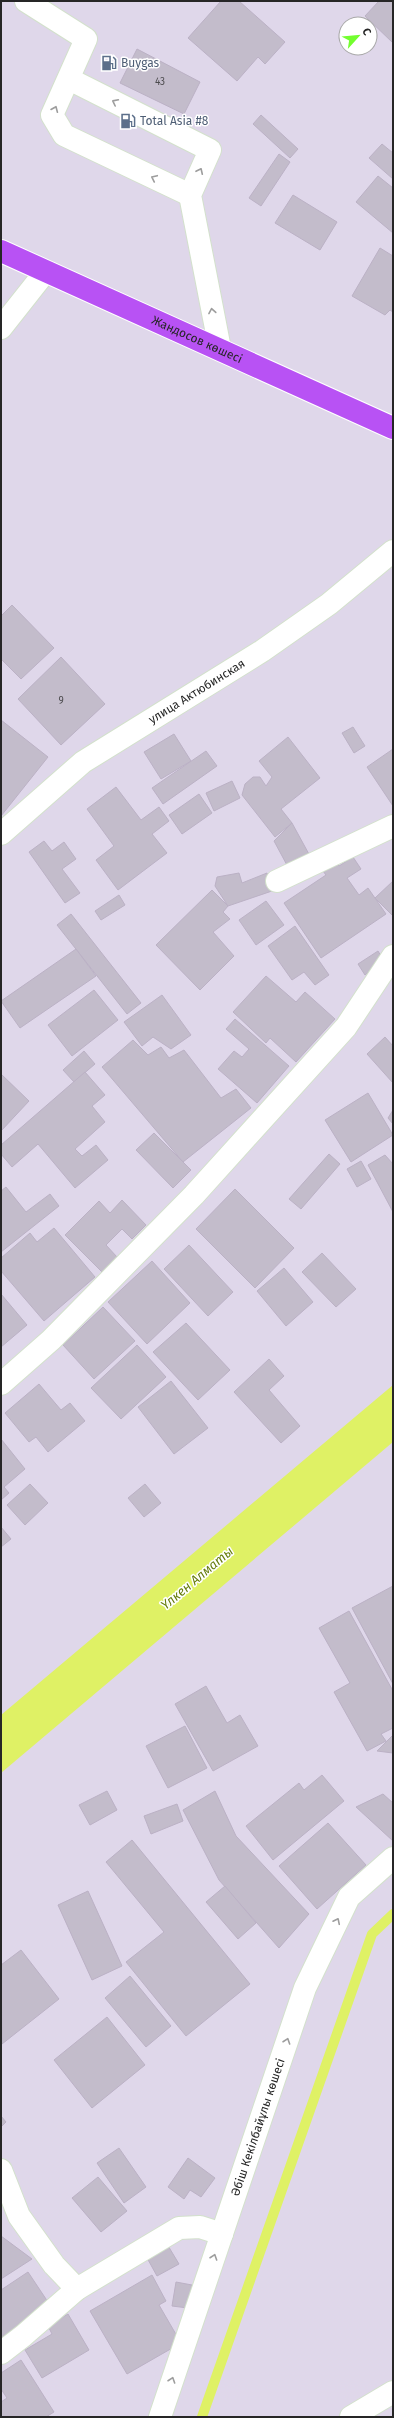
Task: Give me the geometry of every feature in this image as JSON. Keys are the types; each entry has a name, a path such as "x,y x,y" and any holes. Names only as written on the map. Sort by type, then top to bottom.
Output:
{"main road":[{"name":"Жандосов көшесі","path":"1,250 393,428"}],"street":[{"path":"26,1 86,39 52,115 64,135 190,195"},
{"path":"69,79 210,150 190,195 220,349"},
{"path":"1,328 46,271"},
{"name":"улица Актюбинская","path":"1,834 83,762 262,650 329,604 393,551"},
{"path":"277,881 393,826"},
{"path":"1,1384 51,1340 194,1195 346,1027 393,956"},
{"name":"Әбіш Кекілбайұлы көшесі","path":"160,2417 305,1988 349,1897 393,1858"},
{"path":"1,2170 20,2216 54,2265 77,2289"},
{"path":"1,2353 77,2289 179,2228 200,2226 222,2234"},
{"path":"351,2417 393,2392"}],"water":[{"name":"Үлкен Алматы","path":"393,1385 393,1442 1,1773 1,1715"}],"building":[{"path":"221,1 239,1 285,42 265,64 258,57 237,81 188,38"},
{"path":"379,1 393,1 393,43 378,29 378,16 365,16"},
{"path":"137,49 200,82 184,114 120,83"},
{"path":"261,115 298,149 290,158 253,124"},
{"path":"382,144 393,153 393,179 369,158"},
{"path":"279,154 290,162 261,206 249,198"},
{"path":"378,176 393,188 393,233 356,202"},
{"path":"293,195 337,222 320,250 275,223"},
{"path":"380,248 393,256 393,312 390,310 385,315 352,296"},
{"path":"12,605 54,648 21,679 1,659 1,616"},
{"path":"61,657 105,704 61,745 18,699"},
{"path":"1,720 48,757 1,816"},
{"path":"353,727 365,746 354,753 342,733"},
{"path":"174,734 191,761 161,779 144,752"},
{"path":"288,737 320,778 281,809 292,823 275,837 242,795 245,784 253,777 260,777 266,786 272,777 259,761"},
{"path":"393,749 393,806 367,767"},
{"path":"206,751 217,766 163,804 152,788"},
{"path":"232,781 240,798 214,811 206,793"},
{"path":"116,787 141,820 159,807 169,821 152,834 167,853 118,890 96,860 114,846 87,809"},
{"path":"199,794 212,813 182,834 169,815"},
{"path":"292,823 310,856 288,867 274,841"},
{"path":"44,841 52,851 64,842 76,859 62,869 80,893 65,903 29,852"},
{"path":"353,857 361,869 347,878 359,895 368,888 386,914 321,958 284,903 326,875 323,871 336,862 339,866"},
{"path":"239,873 242,883 267,873 272,891 228,906 215,886 217,877"},
{"path":"393,881 393,916 375,898"},
{"path":"212,890 228,906 223,912 230,919 213,932 234,956 200,990 156,945"},
{"path":"119,895 125,905 101,920 95,911"},
{"path":"266,901 284,925 256,945 239,920"},
{"path":"71,914 141,1003 127,1014 57,925"},
{"path":"295,926 329,975 315,985 304,972 292,980 268,946"},
{"path":"76,949 96,976 20,1028 1,1001"},
{"path":"378,951 384,961 365,975 358,964"},
{"path":"266,976 296,1002 305,992 335,1019 296,1062 270,1038 266,1043 233,1012"},
{"path":"94,990 118,1020 72,1056 48,1025"},
{"path":"162,995 191,1035 171,1049 153,1037 142,1046 124,1022"},
{"path":"235,1019 289,1066 257,1103 218,1069 234,1051 242,1057 249,1049 226,1029"},
{"path":"385,1037 393,1046 393,1083 367,1054"},
{"path":"133,1040 148,1055 161,1047 169,1058 184,1050 221,1098 236,1089 251,1108 183,1162 102,1067"},
{"path":"84,1051 95,1064 74,1082 63,1070"},
{"path":"85,1072 105,1095 92,1106 105,1122 75,1149 82,1156 96,1145 108,1160 75,1188 38,1144 12,1167 1,1154 1,1145"},
{"path":"1,1074 29,1101 1,1131"},
{"path":"368,1093 393,1135 351,1162 325,1120"},
{"path":"393,1110 393,1124 388,1118"},
{"path":"154,1133 191,1170 173,1188 136,1150"},
{"path":"329,1154 340,1164 301,1209 289,1199"},
{"path":"385,1155 393,1164 393,1212 368,1165"},
{"path":"361,1161 371,1179 357,1187 347,1169"},
{"path":"6,1187 26,1212 50,1194 59,1206 1,1252 1,1191"},
{"path":"235,1189 294,1248 255,1288 196,1229"},
{"path":"122,1200 146,1225 132,1239 122,1229 106,1245 117,1257 102,1272 65,1235 99,1201 110,1213"},
{"path":"54,1228 95,1277 44,1321 1,1271 1,1258 30,1233 37,1242"},
{"path":"189,1245 233,1292 208,1316 164,1269"},
{"path":"322,1253 356,1289 336,1307 302,1272"},
{"path":"152,1261 190,1303 147,1344 108,1302"},
{"path":"284,1268 313,1302 286,1326 257,1291"},
{"path":"1,1294 27,1325 1,1347"},
{"path":"103,1307 135,1341 94,1379 63,1345"},
{"path":"186,1323 230,1370 198,1400 153,1352"},
{"path":"137,1345 166,1377 121,1419 91,1388"},
{"path":"269,1359 284,1376 269,1390 300,1426 281,1443 234,1392"},
{"path":"171,1381 208,1428 174,1454 138,1407"},
{"path":"39,1384 61,1410 70,1403 85,1421 48,1452 36,1437 29,1442 5,1413"},
{"path":"1,1439 25,1469 4,1487 9,1493 1,1500"},
{"path":"30,1484 48,1503 25,1525 7,1505"},
{"path":"145,1484 161,1503 144,1517 128,1498"},
{"path":"1,1527 11,1539 1,1547"},
{"path":"393,1586 393,1684 352,1608"},
{"path":"349,1611 393,1691 393,1728 381,1734 386,1741 367,1751 334,1692 350,1683 319,1628"},
{"path":"206,1686 227,1723 240,1715 258,1746 213,1771 175,1704"},
{"path":"185,1726 207,1768 168,1788 146,1746"},
{"path":"393,1735 393,1753 377,1751"},
{"path":"322,1775 344,1801 273,1860 246,1826 299,1783 304,1790"},
{"path":"107,1791 117,1810 90,1825 79,1805"},
{"path":"215,1791 236,1836 309,1914 279,1948 219,1880 183,1810"},
{"path":"383,1794 393,1803 393,1841 356,1807"},
{"path":"177,1804 183,1821 151,1834 144,1816"},
{"path":"328,1823 366,1865 317,1909 279,1866"},
{"path":"132,1840 250,1984 186,2036 126,1962 164,1932 106,1862"},
{"path":"225,1886 256,1923 238,1939 206,1902"},
{"path":"88,1891 122,1966 92,1980 58,1905"},
{"path":"21,1950 59,1999 2,2044 1,1965"},
{"path":"130,1976 171,2026 146,2047 105,1998"},
{"path":"107,2017 145,2065 92,2108 54,2060"},
{"path":"1,2116 6,2122 1,2127"},
{"path":"119,2148 146,2187 124,2203 97,2163"},
{"path":"188,2158 215,2178 201,2197 190,2190 184,2199 168,2187"},
{"path":"98,2177 127,2211 101,2232 72,2198"},
{"path":"1,2236 32,2259 1,2279"},
{"path":"167,2244 179,2264 157,2276 146,2256"},
{"path":"28,2272 50,2305 1,2338 1,2290"},
{"path":"152,2275 166,2301 159,2305 181,2343 127,2374 90,2311"},
{"path":"176,2282 192,2285 188,2308 172,2306"},
{"path":"68,2314 89,2350 42,2378 25,2350 52,2334 48,2326"},
{"path":"21,2360 54,2412 46,2417 1,2417 1,2402 7,2398 1,2389 1,2373"}],"waterway":[{"path":"202,2417 372,1934 393,1914"}],"place":[{"name":"Buygas","path":"109,63"},
{"name":"Total Asia #8","path":"128,121"}]}
